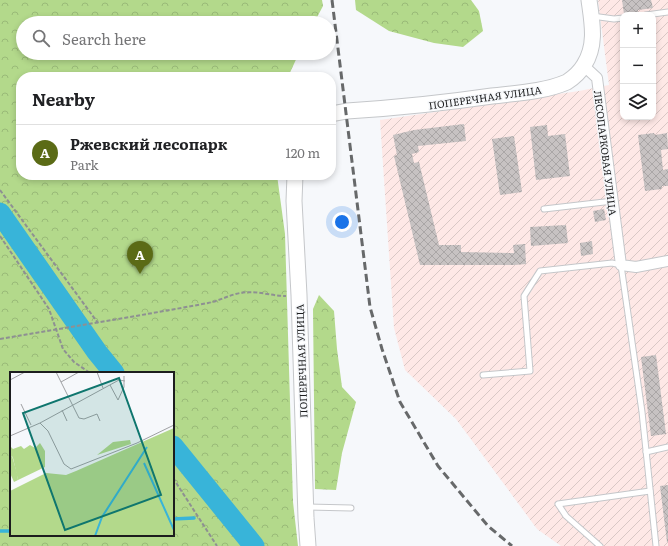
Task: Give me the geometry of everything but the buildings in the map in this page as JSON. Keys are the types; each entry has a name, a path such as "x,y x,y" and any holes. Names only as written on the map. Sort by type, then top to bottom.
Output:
{"street":[{"path":"584,66 592,47 593,34 589,0"},
{"name":"ПОПЕРЕЧНАЯ УЛИЦА","path":"336,113 449,102 549,88 568,81 584,66"},
{"name":"ЛЕСОПАРКОВАЯ УЛИЦА","path":"584,66 596,78 621,265"},
{"name":"ПОПЕРЕЧНАЯ УЛИЦА","path":"295,180 294,201 308,546"},
{"path":"621,265 636,267 668,261"}],"lane":[{"path":"656,14 668,12"},
{"path":"591,16 620,18"},
{"path":"544,209 613,201"},
{"path":"483,375 530,370 524,296 540,271 612,264 621,265 642,412 656,546"},
{"path":"646,452 668,447"},
{"path":"600,546 566,516 558,504 650,491"},
{"path":"306,507 351,508"}],"path":[{"path":"0,190 98,323"},
{"path":"0,236 49,309 63,349 74,362 89,372"},
{"path":"0,338 98,323 211,303 240,293 255,292 280,296 299,296"},
{"path":"174,480 217,546"}],"shaded area":[{"path":"598,0 668,0 668,546 561,546 537,529 456,419 405,370 394,328 380,120 579,91 609,85"}],"green space":[{"path":"0,0 322,0 323,6 318,16 16,16 16,60 296,60 290,72 16,72 16,180 278,180 285,234 293,502 298,546 0,546"},
{"path":"355,0 471,0 479,11 483,31 463,47 434,43 389,31 356,10"},
{"path":"319,295 334,311 342,387 356,402 342,453 336,490 315,489 313,309"}],"waterway":[{"path":"0,213 97,352 113,372"},
{"path":"174,447 254,546"},
{"path":"174,519 194,518"},
{"path":"0,531 10,531"}],"railway":[{"path":"332,0 334,16"},
{"path":"336,32 370,307 382,349 400,402 438,466 488,526 512,546"}],"place":[{"name":"Ржевский лесопарк","path":"140,274"}]}
